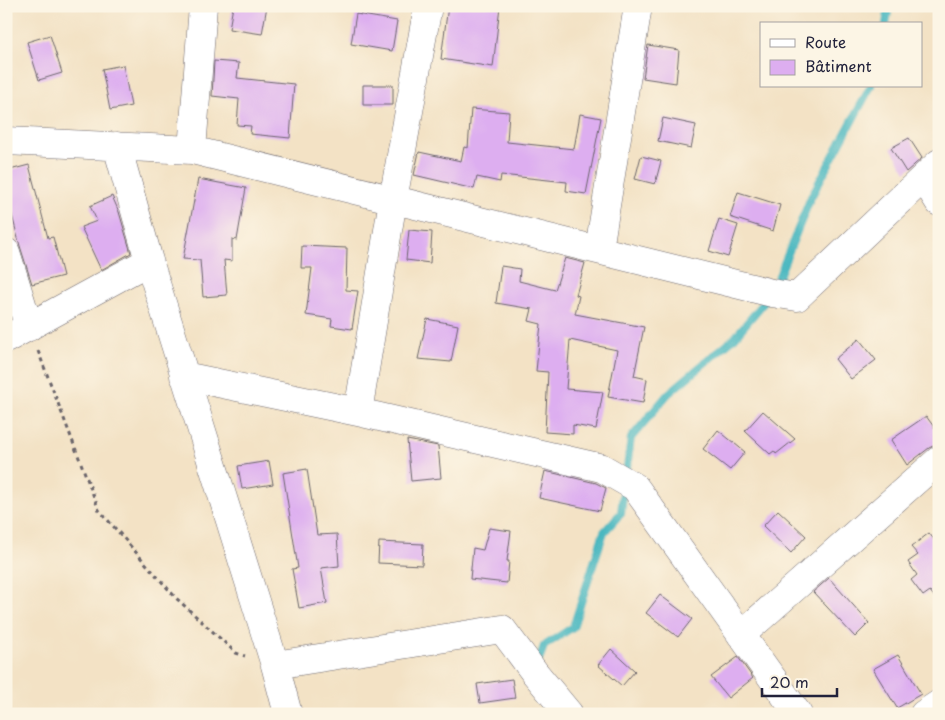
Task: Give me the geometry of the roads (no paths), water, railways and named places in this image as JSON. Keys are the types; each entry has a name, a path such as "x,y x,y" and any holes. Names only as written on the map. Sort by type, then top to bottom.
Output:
{"street":[{"path":"192,150 203,6"},
{"path":"358,412 393,200 428,6"},
{"path":"599,250 638,6"},
{"path":"6,142 192,150 772,293 798,297 932,171"},
{"path":"116,146 184,376 275,665 288,714"},
{"path":"932,171 939,202"},
{"path":"6,252 18,333 149,261"},
{"path":"184,376 358,412 602,468 627,481 798,714"},
{"path":"741,634 939,460"},
{"path":"275,665 502,629 534,673 570,714"},
{"path":"924,714 939,704"}],"waterway":[{"path":"886,22 889,6"},
{"path":"626,475 631,438 668,394 734,338 772,293 811,197 870,88"},
{"path":"537,665 544,646 573,627 604,532 621,513 624,487"},
{"path":"544,698 546,714"}]}
